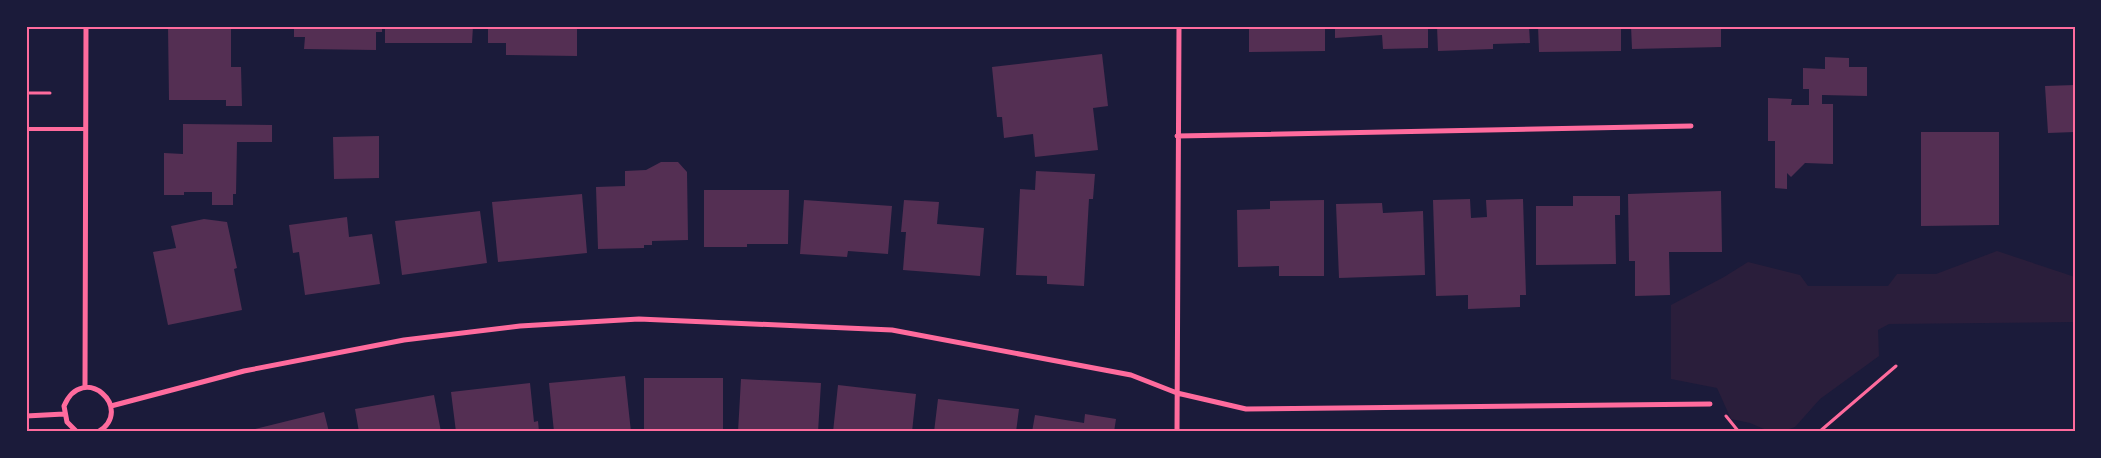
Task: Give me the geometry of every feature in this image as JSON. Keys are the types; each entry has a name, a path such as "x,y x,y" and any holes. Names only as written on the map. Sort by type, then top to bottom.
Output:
{"street":[{"path":"85,388 86,26"},
{"path":"1178,432 1179,26"},
{"path":"1178,136 1691,126"},
{"path":"111,406 244,371 404,340 520,326 639,319 892,330 1131,376 1178,393 1246,409 1710,404"},
{"path":"77,432 67,422 64,406 68,399 80,388 96,388 108,398 111,406 110,420 98,432"},
{"path":"26,416 64,414"}],"lane":[{"path":"26,129 86,128"}],"path":[{"path":"26,93 50,93"},
{"path":"1819,432 1896,366"},
{"path":"1726,415 1739,432"}],"shaded area":[{"path":"1997,251 2075,277 2075,322 1889,324 1878,330 1879,356 1820,399 1795,427 1780,432 1771,432 1750,423 1731,419 1717,388 1671,379 1671,305 1748,262 1800,275 1808,286 1888,286 1897,274 1936,274"}],"building":[{"path":"168,26 231,26 231,67 241,67 242,106 226,106 226,100 169,100"},
{"path":"294,26 382,26 382,32 376,32 376,50 304,49 305,37 294,37"},
{"path":"385,26 473,26 472,43 385,43"},
{"path":"488,26 577,26 577,56 506,55 506,43 488,43"},
{"path":"1249,26 1325,26 1325,51 1249,52"},
{"path":"1335,26 1428,26 1428,48 1383,49 1382,35 1335,38"},
{"path":"1437,26 1529,26 1530,43 1493,44 1493,49 1438,51"},
{"path":"1538,26 1621,26 1621,51 1539,52"},
{"path":"1631,26 1721,26 1721,47 1632,49"},
{"path":"1102,54 1108,106 1093,108 1098,150 1035,157 1033,134 1004,138 1002,117 997,117 992,67"},
{"path":"1825,57 1849,58 1849,67 1867,67 1867,96 1822,95 1822,104 1833,104 1833,164 1805,163 1791,177 1787,173 1787,189 1775,188 1775,141 1768,141 1768,98 1792,99 1791,105 1809,105 1809,89 1803,89 1803,68 1825,69"},
{"path":"2075,85 2075,132 2048,133 2045,86"},
{"path":"183,124 272,125 272,142 237,142 236,194 233,194 233,205 212,205 212,192 184,192 184,195 164,195 164,153 183,154"},
{"path":"1921,132 1999,132 1999,225 1921,226"},
{"path":"379,136 379,178 334,179 333,137"},
{"path":"661,162 678,162 687,172 688,240 652,241 652,245 644,245 644,248 598,249 596,187 625,186 625,171 646,170"},
{"path":"1036,171 1095,174 1093,199 1089,199 1084,286 1047,284 1047,276 1016,275 1020,189 1035,190"},
{"path":"704,190 789,190 788,244 747,244 747,247 704,247"},
{"path":"1721,191 1722,252 1669,252 1670,295 1635,296 1635,261 1629,261 1628,194"},
{"path":"582,194 587,253 498,262 492,202"},
{"path":"1573,196 1620,196 1620,215 1615,215 1616,264 1536,265 1536,206 1573,206"},
{"path":"1470,199 1471,218 1487,217 1486,200 1523,199 1526,295 1520,295 1520,307 1468,309 1468,295 1436,296 1433,200"},
{"path":"804,200 892,206 888,254 848,251 847,257 800,254"},
{"path":"904,200 939,202 937,224 984,228 980,276 903,270 906,232 901,232"},
{"path":"1324,200 1324,276 1279,276 1279,266 1238,267 1237,210 1270,209 1270,201"},
{"path":"1382,203 1383,213 1423,211 1425,275 1339,278 1336,204"},
{"path":"480,211 487,263 402,275 395,221"},
{"path":"347,217 349,237 372,234 380,284 305,295 299,252 293,253 289,225"},
{"path":"204,219 227,222 237,268 234,269 242,310 168,325 153,252 176,248 171,226"},
{"path":"625,376 631,432 554,432 549,383"},
{"path":"644,378 723,378 723,432 644,432"},
{"path":"741,379 821,383 818,432 738,432"},
{"path":"530,383 534,422 538,421 539,432 456,432 451,392"},
{"path":"838,385 916,394 912,432 833,432"},
{"path":"434,395 441,432 359,432 355,409"},
{"path":"938,399 1019,409 1016,432 934,432"},
{"path":"324,412 329,432 251,432 251,430"},
{"path":"1085,414 1116,419 1114,432 1032,432 1035,415 1084,423"}]}
